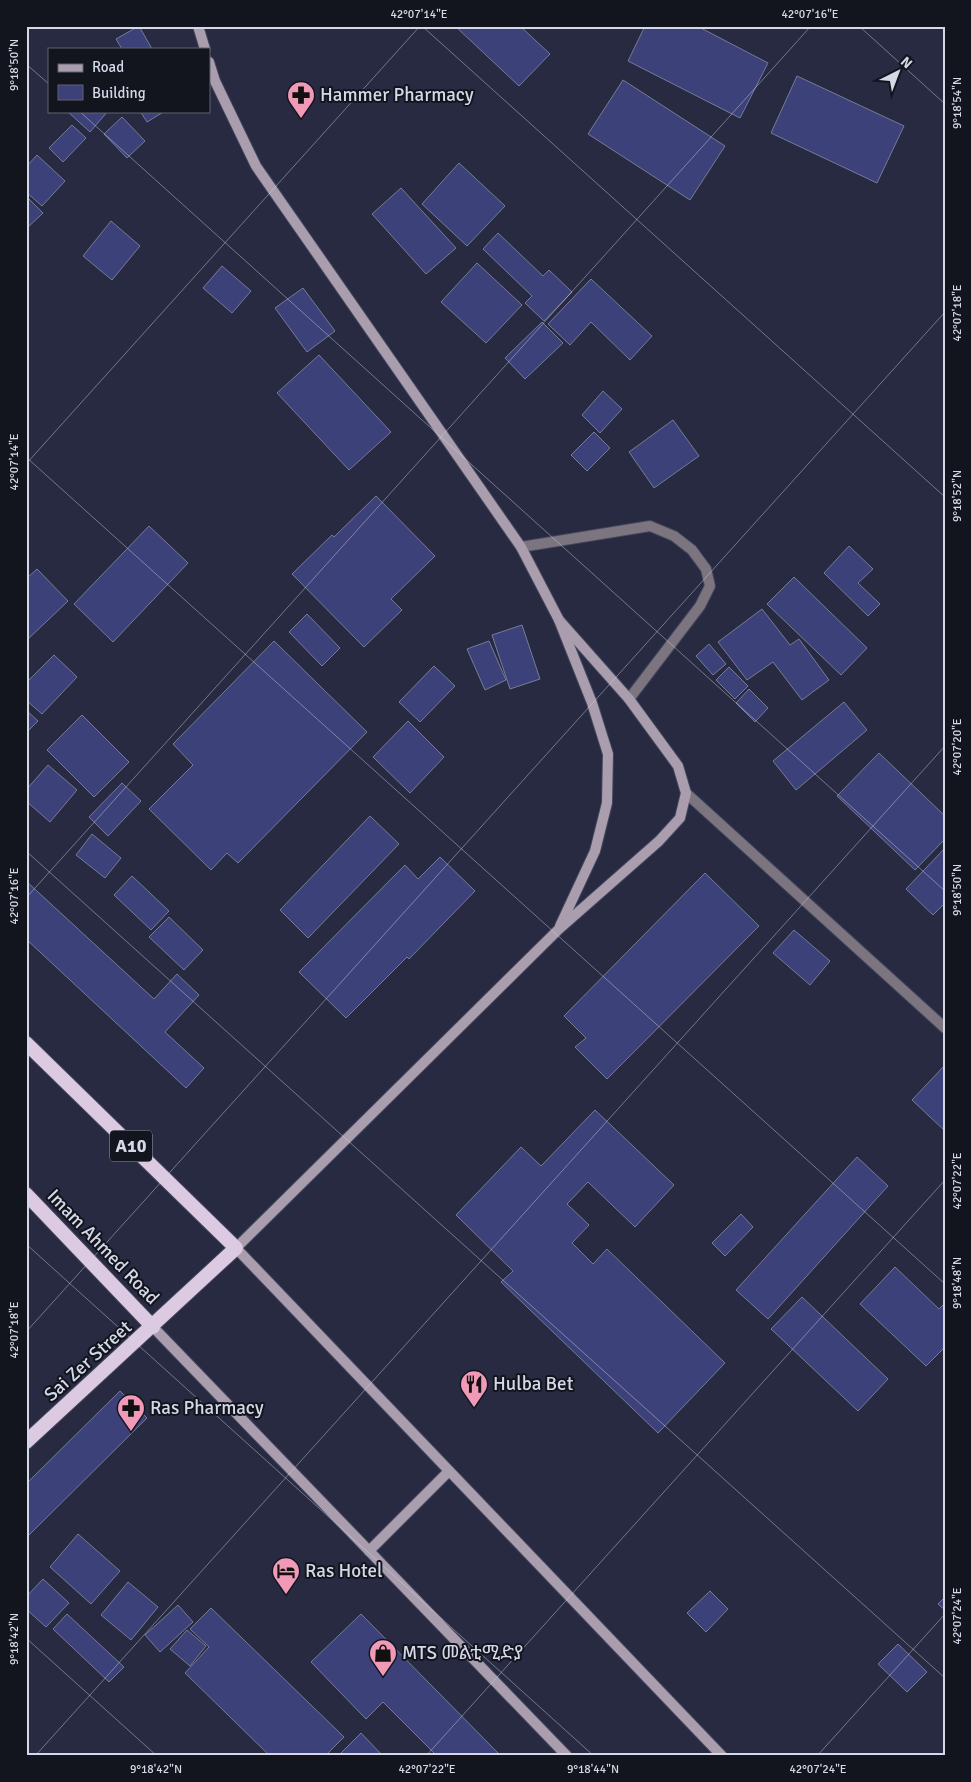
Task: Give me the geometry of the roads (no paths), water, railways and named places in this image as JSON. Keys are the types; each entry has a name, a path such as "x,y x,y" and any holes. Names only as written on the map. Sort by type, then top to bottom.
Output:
{"highway":[{"name":"A10","path":"26,1043 236,1248"},
{"name":"Imam Ahmed Road","path":"26,1194 153,1327"},
{"name":"Sai Zer Street","path":"26,1442 153,1327 236,1248"}],"main road":[{"path":"198,26 205,48"},
{"path":"210,65 215,81 256,166 521,547 559,620 592,703 608,754 607,803 595,850 559,929"},
{"path":"559,620 629,699 678,766 686,793 680,818 659,841 559,929 236,1248 722,1756"},
{"path":"153,1327 568,1756"},
{"path":"369,1551 449,1471"}],"street":[{"path":"521,547 650,526 674,536 692,550 706,569 710,586 700,606 629,699"},
{"path":"686,793 945,1028"}],"place":[{"name":"Hammer Pharmacy","path":"301,119"},
{"name":"Hulba Bet","path":"474,1408"},
{"name":"Ras Pharmacy","path":"131,1432"},
{"name":"Ras Hotel","path":"286,1595"},
{"name":"MTS መልቲሚድያ","path":"383,1677"}]}
